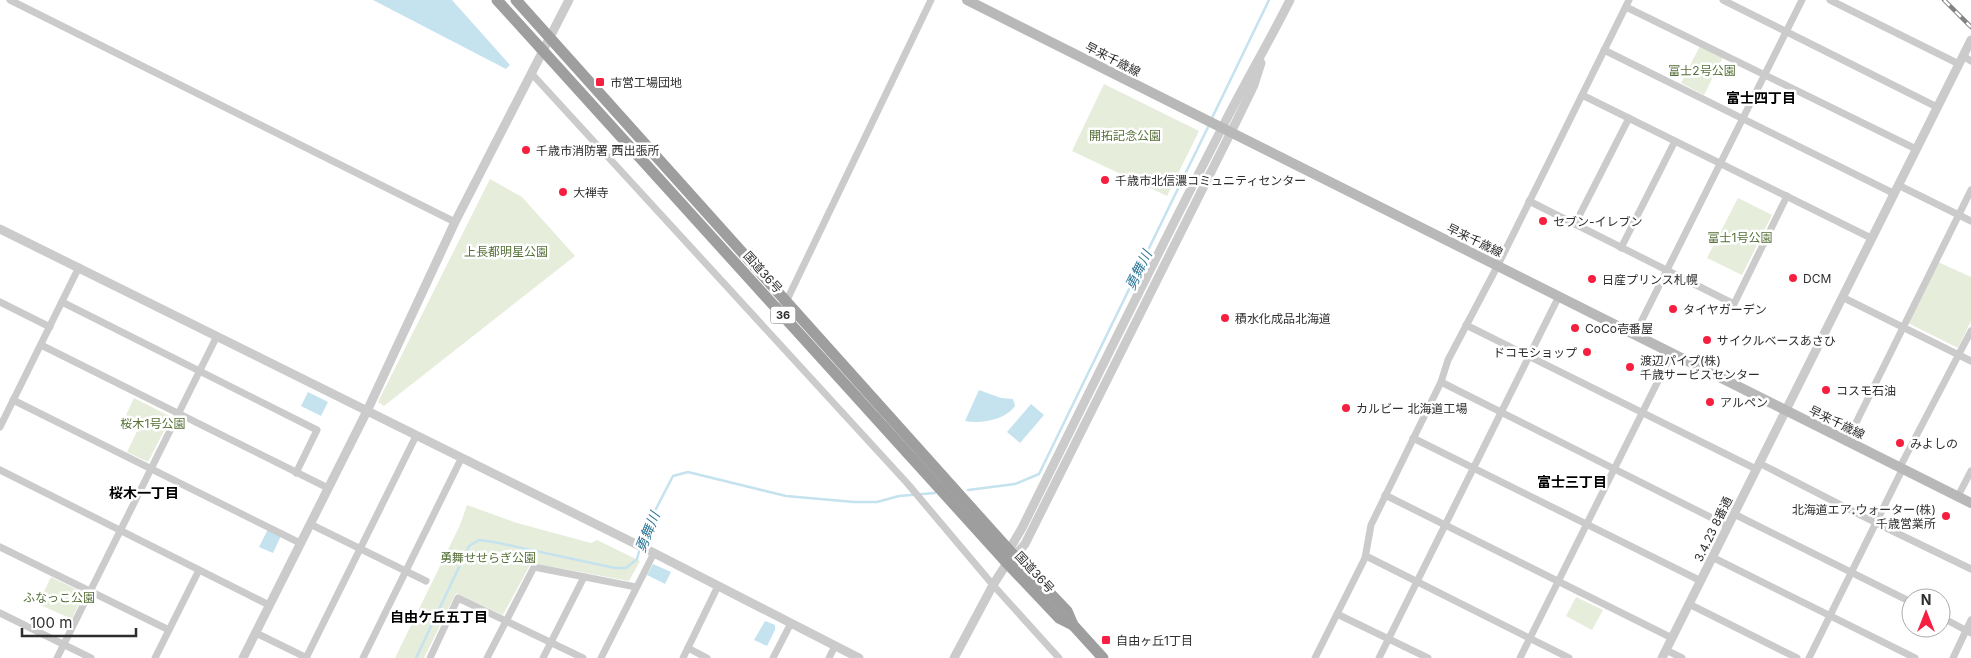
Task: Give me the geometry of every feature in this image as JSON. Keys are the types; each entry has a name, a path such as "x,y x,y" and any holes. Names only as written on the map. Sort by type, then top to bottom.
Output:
{"highway":[{"name":"国道36号","path":"497,0 782,305 1011,557 1058,618 1073,625 1103,658"},
{"name":"国道36号","path":"516,0 782,305"}],"main road":[{"name":"早来千歳線","path":"968,0 1971,503"}],"street":[{"path":"10,0 455,222"},
{"path":"243,658 366,411 455,222 569,0"},
{"path":"782,305 931,0"},
{"path":"954,658 993,585 1011,557 1022,528 1218,126 1254,85 1265,50 1290,0"},
{"path":"1723,0 1937,107"},
{"path":"1635,334 1802,0"},
{"path":"1830,0 1964,60"},
{"path":"1315,658 1366,556 1371,524 1441,382 1448,360 1498,265 1627,3 1765,75 1916,149"},
{"name":"3.4.23 8番通","path":"1664,654 1937,107 1964,60 1971,40"},
{"path":"1604,50 1743,118 1896,189 1971,221"},
{"path":"532,74 927,505 993,585 1059,658"},
{"path":"1582,95 1871,238"},
{"path":"1575,224 1629,118"},
{"path":"1621,248 1675,140"},
{"path":"1846,441 1971,190"},
{"path":"1529,201 1734,304 1787,196"},
{"path":"0,229 461,459 651,551 859,658"},
{"path":"0,427 79,267"},
{"path":"1379,658 1559,296"},
{"path":"1842,297 1971,361"},
{"path":"0,302 50,327"},
{"path":"62,302 317,430 296,472"},
{"path":"1466,325 1642,413 1758,466 1971,569"},
{"path":"1809,658 1901,468 1971,331"},
{"path":"57,658 217,336"},
{"path":"40,345 328,488"},
{"path":"1520,658 1672,353"},
{"path":"1441,382 1728,526"},
{"path":"13,400 300,543"},
{"path":"256,633 307,658 416,436"},
{"path":"1413,438 1701,581"},
{"path":"363,658 461,459"},
{"path":"0,470 269,605"},
{"path":"1958,496 1971,471"},
{"path":"1385,495 1672,638"},
{"path":"1734,514 1901,597"},
{"path":"310,524 426,581"},
{"path":"0,547 169,630"},
{"path":"601,658 636,587 651,551"},
{"path":"1366,556 1569,658"},
{"path":"1712,557 1915,658"},
{"path":"486,658 534,567 636,587"},
{"path":"155,658 199,570"},
{"path":"543,658 584,578"},
{"path":"683,658 718,586"},
{"path":"430,658 458,598 583,658"},
{"path":"1689,604 1796,658"},
{"path":"0,613 91,658"},
{"path":"1337,614 1428,658"},
{"path":"1952,658 1969,632 1971,620"},
{"path":"773,658 791,623"},
{"path":"1951,623 1969,632"},
{"path":"829,658 835,646"},
{"path":"688,648 707,658"},
{"path":"1664,654 1682,658"}],"green space":[{"name":"富士2号公園","path":"1700,46 1723,57 1704,95 1681,83"},
{"name":"開拓記念公園","path":"1104,84 1199,131 1167,196 1072,151"},
{"name":"上長都明星公園","path":"490,179 522,197 575,256 384,406 378,402"},
{"name":"富士1号公園","path":"1738,198 1772,215 1742,275 1707,258"},
{"path":"1938,262 1971,277 1971,321 1958,348 1908,323"},
{"name":"桜木1号公園","path":"134,398 171,417 148,462 127,452 141,423 126,415"},
{"name":"勇舞せせらぎ公園","path":"467,505 517,523 591,543 597,540 640,561 629,581 531,563 503,615 456,593 424,658 395,658 460,525"},
{"name":"ふなっこ公園","path":"51,577 84,593 72,619 38,604"},
{"path":"1576,597 1603,610 1592,630 1566,616"}],"water":[{"path":"373,0 452,0 510,65 506,69"},
{"path":"979,390 1001,398 1013,399 1015,406 1011,411 999,418 978,422 965,421"},
{"path":"308,392 328,402 321,416 301,406"},
{"path":"1031,404 1044,415 1020,443 1007,432"},
{"path":"268,529 281,536 273,553 259,547"},
{"path":"653,564 671,572 665,584 647,575"},
{"path":"765,621 775,625 775,630 767,646 754,640"}],"waterway":[{"name":"勇舞川","path":"1212,118 1269,0"},
{"name":"勇舞川","path":"968,490 1015,484 1039,474 1210,123"},
{"name":"勇舞川","path":"416,658 469,546 479,540 494,542 615,568 626,568 637,559 645,530 673,476 688,472 786,496 854,502 877,502 899,496 935,493"}],"railway":[{"path":"1944,0 1971,27"}],"place":[{"name":"市営工場団地","path":"600,82"},
{"name":"千歳市消防署 西出張所","path":"526,150"},
{"name":"千歳市北信濃コミュニティセンター","path":"1105,180"},
{"name":"大禅寺","path":"563,192"},
{"name":"セブン-イレブン","path":"1543,221"},
{"name":"DCM","path":"1793,278"},
{"name":"日産プリンス札幌","path":"1592,279"},
{"name":"タイヤガーデン","path":"1673,309"},
{"name":"積水化成品北海道","path":"1225,318"},
{"name":"CoCo壱番屋","path":"1575,328"},
{"name":"サイクルベースあさひ","path":"1707,340"},
{"name":"ドコモショップ","path":"1587,352"},
{"name":"渡辺パイプ(株) 千歳サービスセンター","path":"1630,367"},
{"name":"コスモ石油","path":"1826,390"},
{"name":"アルペン","path":"1710,402"},
{"name":"カルビー 北海道工場","path":"1346,408"},
{"name":"みよしの","path":"1900,443"},
{"name":"北海道エア.ウォーター(株) 千歳営業所","path":"1946,516"},
{"name":"自由ヶ丘1丁目","path":"1106,640"}],"district":[{"name":"富士四丁目","path":"1761,97"},
{"name":"富士三丁目","path":"1572,481"},
{"name":"桜木一丁目","path":"144,492"},
{"name":"自由ケ丘五丁目","path":"439,616"}]}
